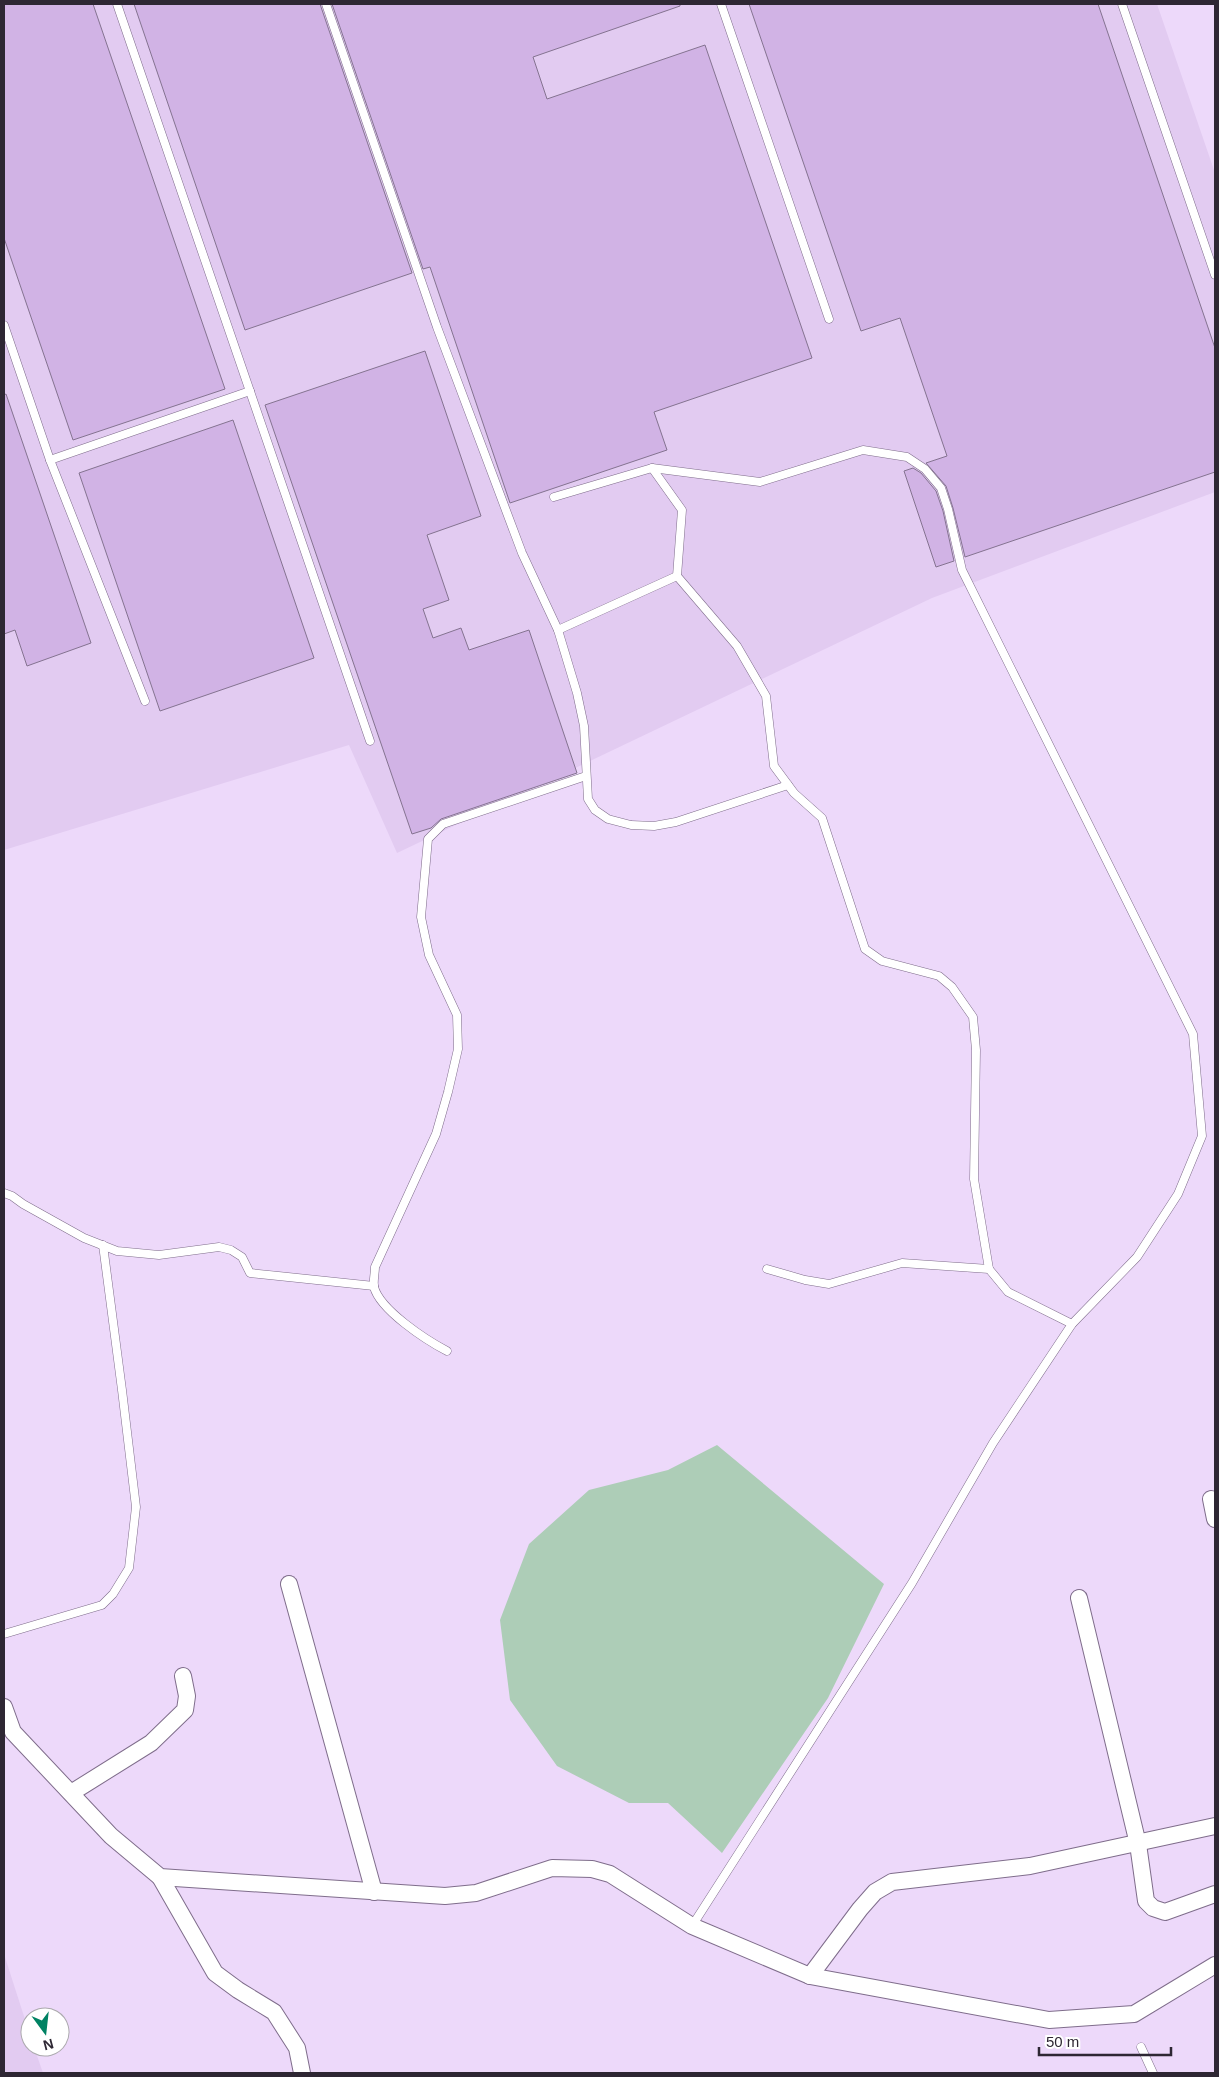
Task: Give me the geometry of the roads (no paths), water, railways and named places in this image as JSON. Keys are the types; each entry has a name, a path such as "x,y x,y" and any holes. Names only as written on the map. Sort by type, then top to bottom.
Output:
{"street":[{"path":"1211,1499 1215,1519"},
{"path":"289,1584 374,1892"},
{"path":"1079,1598 1138,1844 1146,1901 1153,1908 1165,1912 1215,1894"},
{"path":"70,1793 151,1743 186,1710 187,1696 183,1676"},
{"path":"4,1707 14,1732 111,1836 160,1877 215,1973 274,2012 297,2048 302,2073"},
{"path":"810,1976 860,1909 875,1892 892,1882 1030,1866 1215,1826"},
{"path":"160,1877 445,1896 476,1893 552,1868 592,1869 610,1874 692,1926 810,1976 1049,2020 1134,2014 1215,1964"}],"lane":[{"path":"117,4 370,741"},
{"path":"326,4 437,327 522,553 558,630 577,693 584,726 588,799 595,810 608,819 631,825 654,826 676,822 788,785"},
{"path":"721,4 829,319"},
{"path":"1122,4 1215,274"},
{"path":"4,325 50,460 145,701"},
{"path":"50,460 250,391"},
{"path":"554,497 652,468 760,482 863,450 907,457 925,469 941,488 948,508 962,570 1193,1034 1202,1136 1178,1194 1137,1257 1072,1324 992,1444 912,1583 692,1926"},
{"path":"652,468 682,510 677,576 737,646 766,696 774,766 794,793 822,818 865,949 882,961 939,976 952,987 973,1017 976,1050 974,1179 988,1269 1008,1292 1072,1324"},
{"path":"558,630 677,576"},
{"path":"447,1351 424,1338 386,1306 374,1286 375,1267 436,1134 458,1049 457,1014 429,955 421,917 428,839 443,824 586,776"},
{"path":"4,1193 84,1238 117,1251 159,1254 219,1247 231,1250 242,1257 250,1273 374,1286"},
{"path":"4,1634 102,1604 113,1594 129,1568 136,1508 102,1245"},
{"path":"767,1269 805,1280 829,1284 902,1263 988,1269"},
{"path":"1141,2047 1153,2073"}]}
